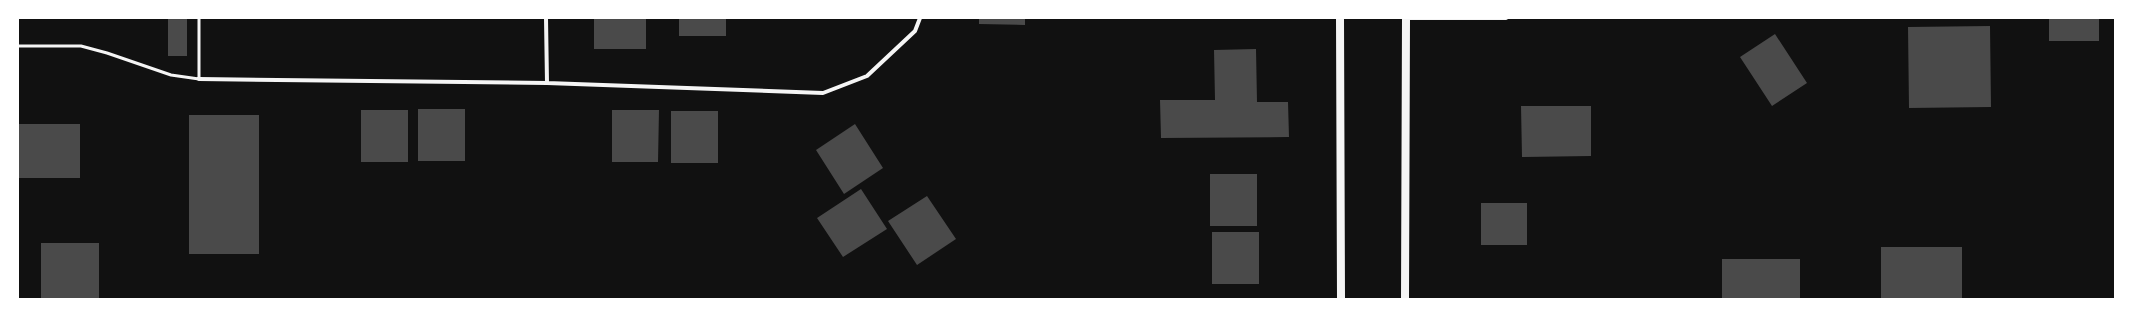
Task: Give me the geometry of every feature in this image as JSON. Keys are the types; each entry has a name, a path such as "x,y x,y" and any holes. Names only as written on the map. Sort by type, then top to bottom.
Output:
{"main road":[{"path":"1340,18 1341,299"},
{"path":"1405,299 1406,18"}],"street":[{"path":"546,18 547,83"},
{"path":"199,79 547,83 823,93 867,76 915,31 920,18"},
{"path":"1406,18 1506,18"}],"lane":[{"path":"18,46 81,46 107,53 171,75 199,79 198,18"}],"building":[{"path":"168,18 187,18 187,56 168,56"},
{"path":"594,18 646,18 646,49 594,49"},
{"path":"679,18 726,18 726,36 679,36"},
{"path":"979,18 1025,18 1025,25 979,24"},
{"path":"2049,18 2099,18 2099,41 2049,41"},
{"path":"1990,26 1991,107 1909,108 1908,27"},
{"path":"1775,34 1807,83 1772,106 1740,57"},
{"path":"1256,49 1257,102 1288,102 1289,137 1161,138 1160,100 1215,100 1214,50"},
{"path":"1521,106 1591,106 1591,156 1522,157"},
{"path":"418,109 465,109 465,161 418,161"},
{"path":"361,110 408,110 408,162 361,162"},
{"path":"612,110 659,110 658,162 612,162"},
{"path":"671,111 718,111 718,163 671,163"},
{"path":"189,115 259,115 259,254 189,254"},
{"path":"18,124 80,124 80,178 18,178"},
{"path":"855,124 883,168 844,194 816,150"},
{"path":"1210,174 1257,174 1257,226 1210,226"},
{"path":"861,189 887,229 843,257 817,218"},
{"path":"927,196 956,239 917,265 888,221"},
{"path":"1481,203 1527,203 1527,245 1481,245"},
{"path":"1212,232 1259,232 1259,284 1212,284"},
{"path":"41,243 99,243 99,299 41,299"},
{"path":"1881,247 1962,247 1962,299 1881,299"},
{"path":"1722,259 1800,259 1800,299 1722,299"}]}
